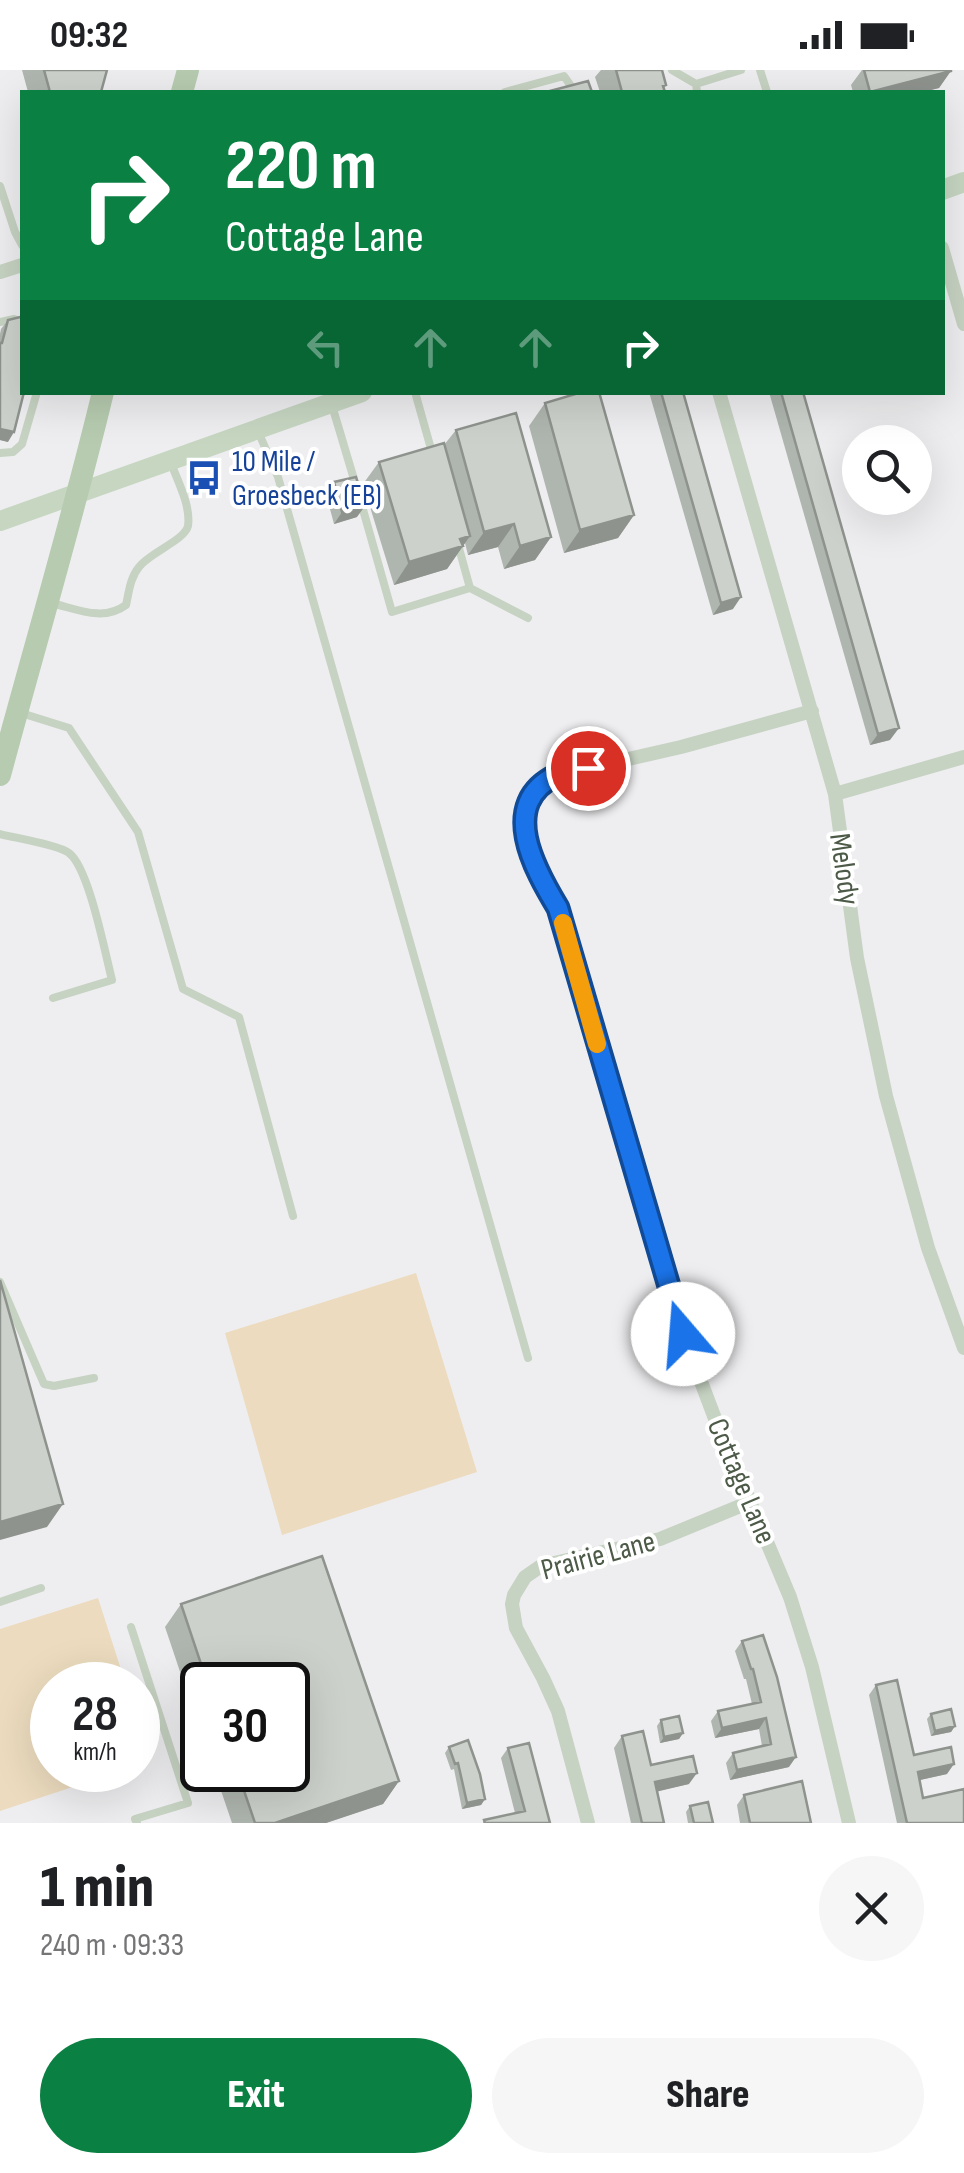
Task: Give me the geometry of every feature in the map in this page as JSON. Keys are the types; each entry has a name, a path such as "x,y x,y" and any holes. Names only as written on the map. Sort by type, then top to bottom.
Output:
{"main road":[{"path":"0,775 102,395"},
{"path":"0,521 258,429 330,398"}],"street":[{"path":"945,258 964,324"},
{"name":"Melody","path":"721,395 835,794 858,958 886,1096 928,1248 964,1348"},
{"name":"Cottage Lane","path":"812,711 558,775 538,788 524,823 527,849 558,908 683,1334 790,1597 812,1666 849,1823"},
{"path":"835,794 964,758"},
{"name":"Prairie Lane","path":"588,1823 558,1712 516,1628 514,1595 524,1578 542,1566 660,1539 750,1502"}],"lane":[{"path":"672,70 696,88 741,70"},
{"path":"512,90 564,76 574,90"},
{"path":"0,186 20,241"},
{"path":"0,453 13,452 22,444 35,395"},
{"path":"416,395 433,457"},
{"path":"330,398 392,612 470,588 528,618"},
{"path":"258,429 278,477 528,1358"},
{"path":"47,602 100,615 116,613 126,605 137,569 148,556 184,534 188,526 187,509 170,460"},
{"path":"454,532 470,588"},
{"path":"17,712 68,728 138,832 183,989 239,1018 292,1216"},
{"path":"0,834 67,850 78,863 87,886 112,980 53,998"},
{"path":"0,1282 44,1384 54,1386 94,1378"},
{"path":"0,1602 41,1588"},
{"path":"125,1823 188,1802 131,1627"}],"shaded area":[{"path":"416,1273 477,1472 282,1535 225,1333"},
{"path":"98,1598 119,1662 30,1662 30,1792 57,1792 0,1811 0,1629"}],"building":[{"path":"44,70 107,70 102,90 49,90"},
{"path":"616,70 662,70 664,90 621,90"},
{"path":"864,70 951,70 878,90 869,90"},
{"path":"588,81 591,90 554,90"},
{"path":"20,317 20,395 23,395 14,432 0,429 0,343 8,320"},
{"path":"572,395 600,395 634,515 580,530 545,403"},
{"path":"662,395 684,395 741,597 721,603"},
{"path":"782,395 804,395 899,728 878,734"},
{"path":"516,413 551,537 520,546 514,524 484,532 456,430"},
{"path":"444,443 470,536 460,539 463,546 409,562 379,462"},
{"path":"356,477 365,506 342,512 334,482"},
{"path":"0,1280 63,1504 0,1522"},
{"path":"322,1556 399,1781 275,1823 255,1823 244,1792 310,1792 310,1662 200,1662 181,1604"},
{"path":"763,1635 796,1757 737,1770 733,1753 771,1744 766,1718 722,1728 718,1711 761,1702 742,1641"},
{"path":"897,1680 914,1755 951,1747 954,1764 918,1772 923,1798 964,1789 964,1823 907,1823 876,1685"},
{"path":"951,1709 955,1726 935,1731 931,1714"},
{"path":"679,1716 683,1733 664,1737 661,1720"},
{"path":"643,1731 651,1765 693,1756 697,1773 655,1782 664,1823 642,1823 622,1736"},
{"path":"468,1740 485,1799 467,1803 458,1763 455,1764 449,1747"},
{"path":"529,1743 550,1823 485,1823 484,1820 525,1811 508,1748"},
{"path":"802,1781 811,1823 750,1823 744,1795"},
{"path":"708,1802 713,1823 694,1823 690,1806"}],"slow traffic":[{"path":"563,923 597,1044"}],"place":[{"name":"10 Mile / Groesbeck (EB)","path":"204,478"}],"route":[{"path":"588,768 558,775 538,788 524,823 527,849 558,908 683,1334"}]}
